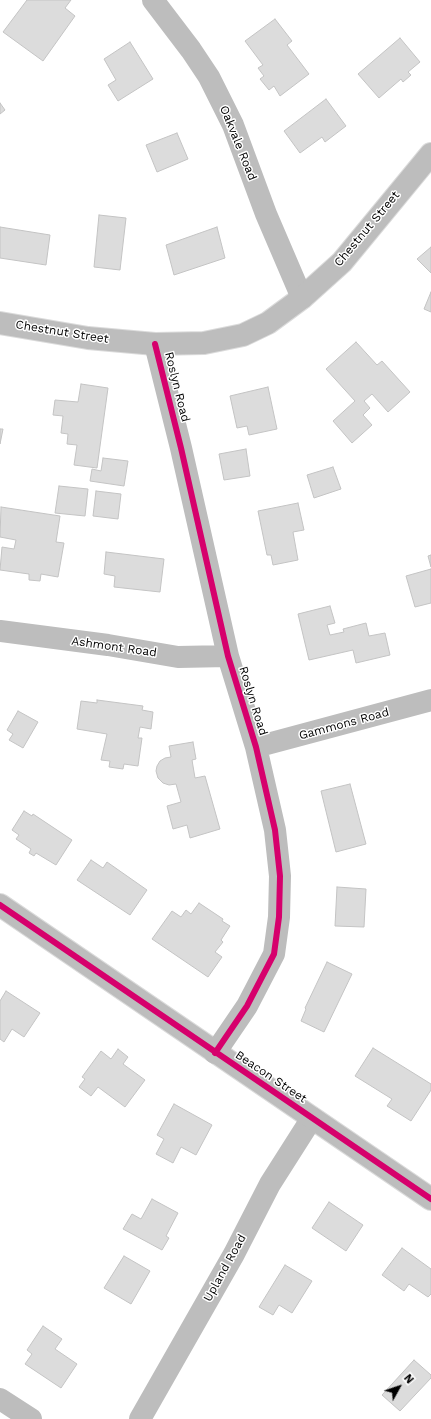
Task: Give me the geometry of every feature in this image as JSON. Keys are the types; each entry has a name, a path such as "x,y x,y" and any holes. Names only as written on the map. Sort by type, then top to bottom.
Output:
{"street":[{"name":"Oakvale Road","path":"153,0 192,50 209,77 233,125 266,214 302,298"},
{"name":"Chestnut Street","path":"0,323 88,338 155,344 204,344 243,335 268,323 302,298 342,262 431,154"},
{"name":"Roslyn Road","path":"155,344 183,456 228,656 256,747 275,830 280,876 279,918 274,954 247,1006 215,1053"},
{"name":"Ashmont Road","path":"0,630 108,645 178,657 228,656"},
{"name":"Gammons Road","path":"256,747 431,700"},
{"name":"Beacon Street","path":"0,906 431,1199"},
{"name":"Upland Road","path":"140,1419 234,1254 270,1184 312,1118"},
{"path":"0,1399 31,1419"}],"building":[{"path":"27,0 71,0 65,8 75,16 43,61 3,32"},
{"path":"275,19 292,41 287,45 309,74 280,96 274,86 269,90 260,79 264,76 258,68 263,65 245,41"},
{"path":"400,38 420,62 408,72 411,75 403,82 401,79 379,98 358,74"},
{"path":"130,42 153,79 118,101 108,85 116,80 104,59"},
{"path":"326,99 346,126 325,142 322,137 300,153 284,131"},
{"path":"0,103 5,110 0,114"},
{"path":"177,133 188,159 157,172 146,145"},
{"path":"99,215 126,218 120,270 94,267"},
{"path":"0,227 50,235 46,265 0,258"},
{"path":"217,227 225,258 174,275 166,245"},
{"path":"431,247 431,273 417,259"},
{"path":"431,292 431,312 424,309"},
{"path":"356,342 377,365 382,361 410,392 388,412 372,394 364,401 370,408 363,415 372,425 352,443 333,421 355,401 326,369"},
{"path":"81,384 108,388 97,468 74,465 77,445 67,444 68,434 61,433 63,416 53,415 55,400 78,402"},
{"path":"268,387 277,429 249,435 247,426 237,428 230,396"},
{"path":"0,429 3,429 0,444"},
{"path":"246,449 250,476 224,480 219,454"},
{"path":"103,458 128,461 124,486 90,481 92,469 101,471"},
{"path":"333,467 341,489 314,498 307,475"},
{"path":"59,486 88,489 85,516 55,513"},
{"path":"96,491 121,494 118,519 93,516"},
{"path":"298,503 304,530 293,532 298,560 273,565 271,555 267,555 258,511"},
{"path":"1,507 60,516 56,542 64,543 58,577 41,574 40,581 29,580 29,574 0,570 2,547 14,549 16,540 0,537"},
{"path":"106,552 164,559 160,592 114,587 115,576 104,574"},
{"path":"431,555 431,567 428,556"},
{"path":"431,569 431,603 415,607 406,576"},
{"path":"330,606 335,623 327,625 330,635 344,632 343,629 366,623 369,636 385,633 390,655 356,663 353,650 309,660 298,614"},
{"path":"97,700 143,706 142,710 153,712 151,729 140,727 138,738 142,738 138,766 124,764 123,769 109,767 110,761 101,760 107,734 77,729 81,701 97,703"},
{"path":"18,711 38,722 23,748 9,740 13,734 7,730"},
{"path":"193,742 196,759 192,760 195,778 205,776 220,829 190,838 187,825 173,829 167,806 181,802 176,784 169,785 163,783 158,778 156,771 160,761 171,757 169,746"},
{"path":"350,784 366,844 336,852 321,791"},
{"path":"24,811 32,816 33,814 72,840 56,865 36,853 34,856 29,853 31,849 16,839 19,835 12,830"},
{"path":"91,860 103,868 107,862 147,890 130,915 77,880"},
{"path":"337,887 366,889 364,927 335,926"},
{"path":"199,903 223,919 222,921 230,926 221,940 223,942 215,952 222,957 208,977 152,939 172,911 181,917 186,910 191,914"},
{"path":"327,962 352,974 324,1032 301,1021 306,1009 305,1008"},
{"path":"6,991 40,1013 24,1037 12,1029 4,1042 0,1039 0,1001"},
{"path":"373,1048 431,1084 431,1090 411,1121 387,1106 392,1099 355,1076"},
{"path":"118,1049 128,1057 123,1064 145,1080 125,1107 98,1087 91,1096 79,1087 85,1079 82,1077 101,1051 111,1059"},
{"path":"174,1104 212,1125 196,1155 181,1147 173,1163 156,1154 164,1139 157,1135"},
{"path":"152,1199 178,1213 166,1236 169,1238 162,1250 123,1229 132,1214 141,1219"},
{"path":"329,1202 363,1225 346,1251 312,1228"},
{"path":"402,1248 431,1269 431,1294 428,1297 409,1284 404,1291 382,1275"},
{"path":"124,1256 150,1271 131,1304 104,1288"},
{"path":"285,1265 312,1281 292,1313 279,1305 273,1315 259,1307"},
{"path":"43,1326 62,1339 55,1349 77,1364 61,1388 25,1364 32,1354 27,1350"},
{"path":"414,1360 431,1375 431,1378 400,1411 382,1395"}],"cycle path":[{"path":"155,344 181,448 228,656 256,747 275,830 280,876 279,917 274,954 247,1006 215,1053"},
{"path":"0,905 431,1199"}]}
